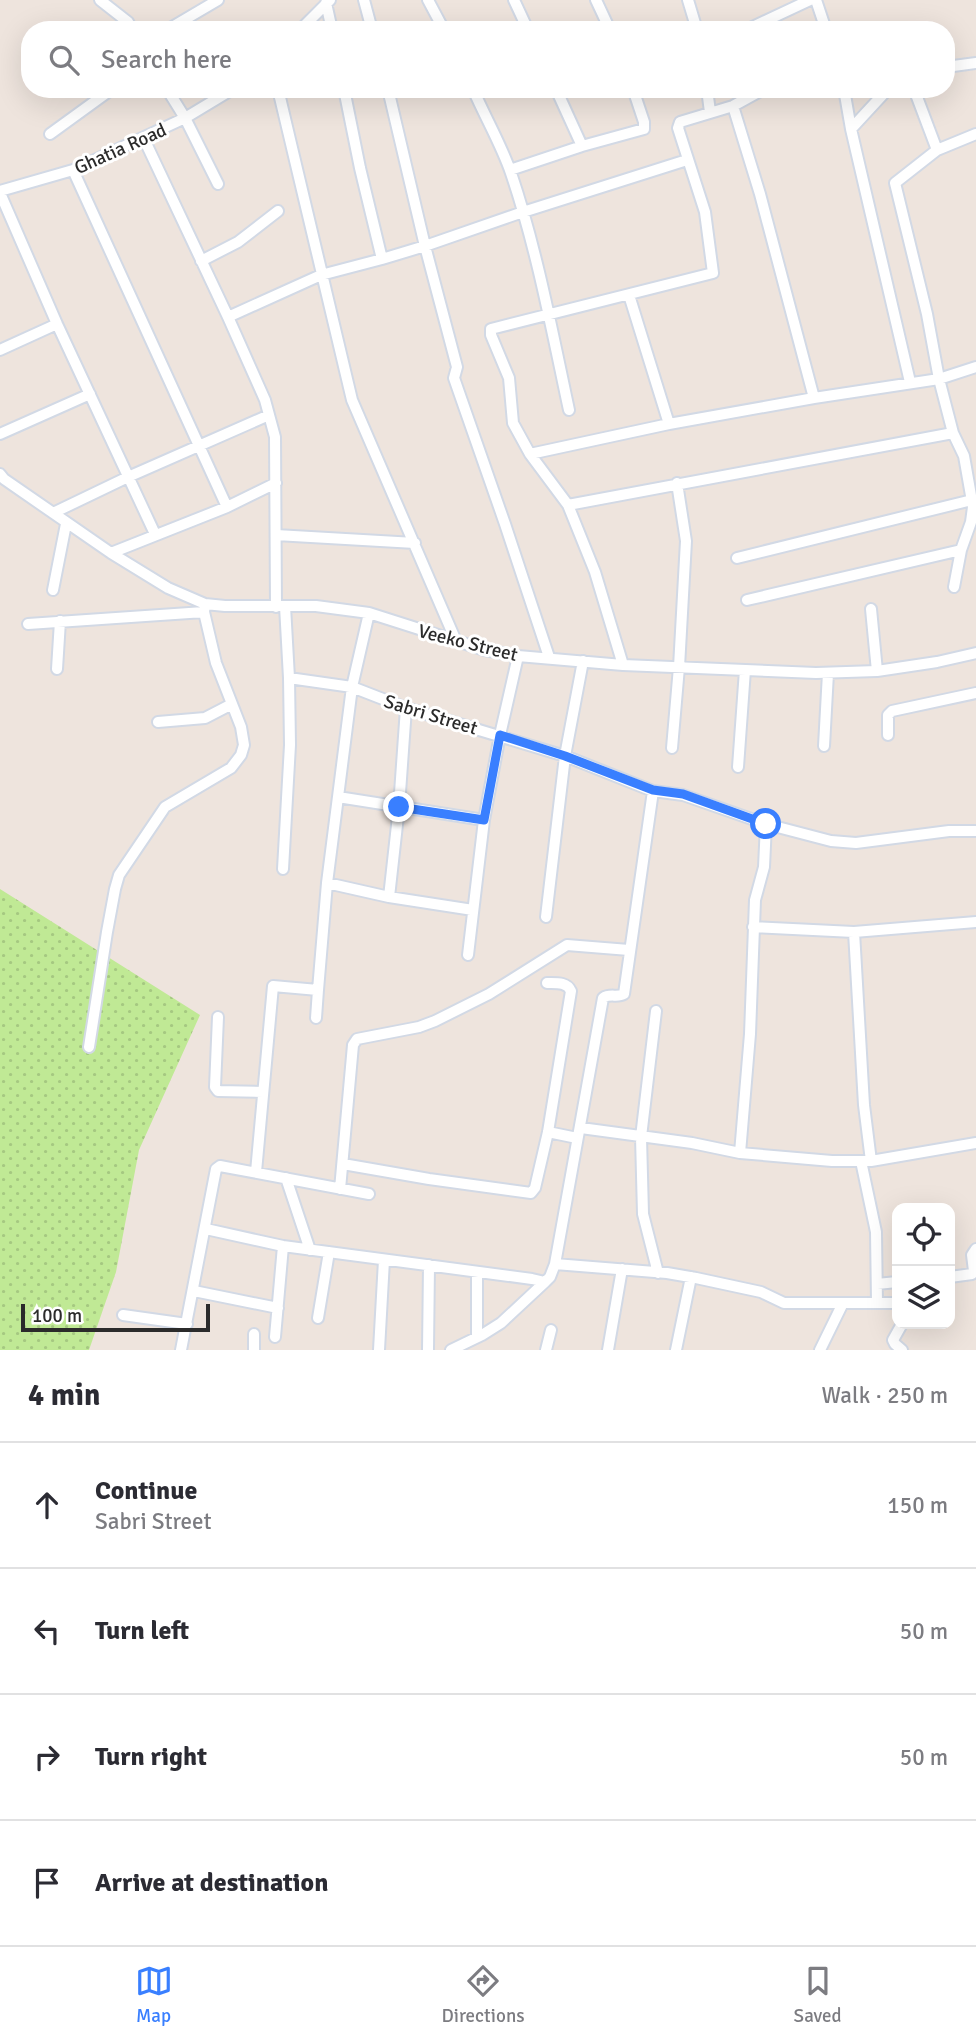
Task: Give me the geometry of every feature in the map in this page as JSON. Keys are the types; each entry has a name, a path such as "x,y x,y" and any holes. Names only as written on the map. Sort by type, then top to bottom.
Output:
{"street":[{"path":"100,0 127,21"},
{"path":"182,21 218,0"},
{"path":"364,0 370,21"},
{"path":"428,0 439,21"},
{"path":"514,0 524,21"},
{"path":"596,0 606,21"},
{"path":"688,0 694,21"},
{"path":"760,21 786,4 810,0"},
{"path":"816,0 823,21"},
{"path":"309,21 328,1"},
{"path":"328,1 331,21"},
{"path":"955,66 976,63"},
{"path":"50,134 100,98"},
{"path":"173,98 218,184"},
{"name":"Ghatia Road","path":"0,192 73,170 144,139 218,98"},
{"path":"280,98 352,400 456,641"},
{"path":"346,98 382,259"},
{"path":"390,98 457,367 454,378 548,657"},
{"path":"477,98 510,170 523,212 549,314 569,410"},
{"path":"560,98 582,146"},
{"path":"510,170 644,129 636,98"},
{"path":"708,98 710,112"},
{"path":"623,665 595,572 568,505 530,454 513,423 509,378 491,329 713,274 705,212 678,128 680,122 733,106 748,98"},
{"path":"846,98 910,382"},
{"path":"851,129 880,98"},
{"path":"917,98 937,150"},
{"path":"733,106 771,234 814,398"},
{"path":"954,587 961,550 971,523 972,500 964,456 953,433 939,379 927,314 895,183 937,150 976,134"},
{"path":"144,139 265,400 275,438 276,535 289,678 290,745 283,869"},
{"path":"228,317 321,275 425,246 687,160"},
{"path":"73,170 227,506"},
{"path":"0,192 57,324 155,534"},
{"path":"201,261 238,242 278,211"},
{"path":"629,295 669,424"},
{"path":"0,350 57,324"},
{"path":"530,454 669,424 939,379 976,367"},
{"path":"0,434 90,394"},
{"path":"53,513 269,415"},
{"path":"568,505 953,433"},
{"path":"964,456 976,451"},
{"name":"Veeko Street","path":"0,474 66,524 204,608 316,606 369,613 485,650 518,656 623,665 828,673 877,671 976,653"},
{"path":"111,553 276,483"},
{"path":"672,748 680,667 687,541 677,483"},
{"path":"737,558 972,500"},
{"path":"53,590 66,524"},
{"path":"276,535 415,543"},
{"path":"747,600 961,550"},
{"path":"28,624 204,608 216,663 241,727 244,745 236,764 165,807 119,875 89,1048"},
{"path":"870,609 877,671"},
{"path":"316,1018 327,883 352,687 369,613"},
{"path":"57,669 60,621"},
{"path":"468,955 484,820 518,656"},
{"path":"545,917 565,756 583,661"},
{"path":"738,767 745,670"},
{"path":"824,746 828,673"},
{"name":"Sabri Street","path":"289,678 352,687 406,708 565,756 653,790 683,794 766,824 831,841 856,843 949,831 976,831"},
{"path":"888,735 888,715 892,711 976,693"},
{"path":"158,722 205,718 232,705"},
{"path":"389,897 406,708"},
{"path":"451,1350 501,1323 550,1277 555,1264 603,998 624,994 653,790"},
{"path":"338,797 484,820"},
{"path":"740,1153 750,1034 755,900 764,867 766,824"},
{"path":"327,883 389,897 473,910"},
{"path":"753,927 854,932 976,922"},
{"path":"854,932 866,1161 876,1232 877,1303"},
{"path":"340,1189 353,1045 357,1039 419,1027 435,1021 489,994 567,945 629,950"},
{"path":"343,1164 531,1193 535,1188 548,1132 572,991 565,984 547,983"},
{"path":"256,1172 273,986 318,990"},
{"path":"656,1011 641,1137 643,1214 658,1273"},
{"path":"218,1017 215,1087 218,1091 263,1092"},
{"path":"548,1132 641,1137 692,1143 740,1153 832,1161 866,1161 976,1143"},
{"path":"181,1350 216,1169 220,1166 369,1194"},
{"path":"286,1178 310,1250"},
{"path":"206,1229 283,1246 545,1282"},
{"path":"275,1337 283,1246"},
{"path":"955,1276 972,1274 972,1255 976,1249"},
{"path":"318,1318 329,1252"},
{"path":"379,1350 384,1259"},
{"path":"555,1264 691,1277 761,1292 785,1303 892,1303"},
{"path":"428,1350 429,1265"},
{"path":"608,1350 622,1269"},
{"path":"477,1272 477,1337"},
{"path":"676,1350 691,1277"},
{"path":"877,1284 892,1282"},
{"path":"194,1291 278,1308"},
{"path":"820,1350 843,1303"},
{"path":"123,1314 187,1324"},
{"path":"896,1348 893,1340 899,1329"},
{"path":"546,1350 551,1330"},
{"path":"254,1334 254,1350"}],"green space":[{"path":"0,889 200,1015 139,1150 116,1272 89,1350 0,1350"}],"route":[{"path":"399,807 484,820 500,735 565,756 653,790 683,794 766,824"}]}
